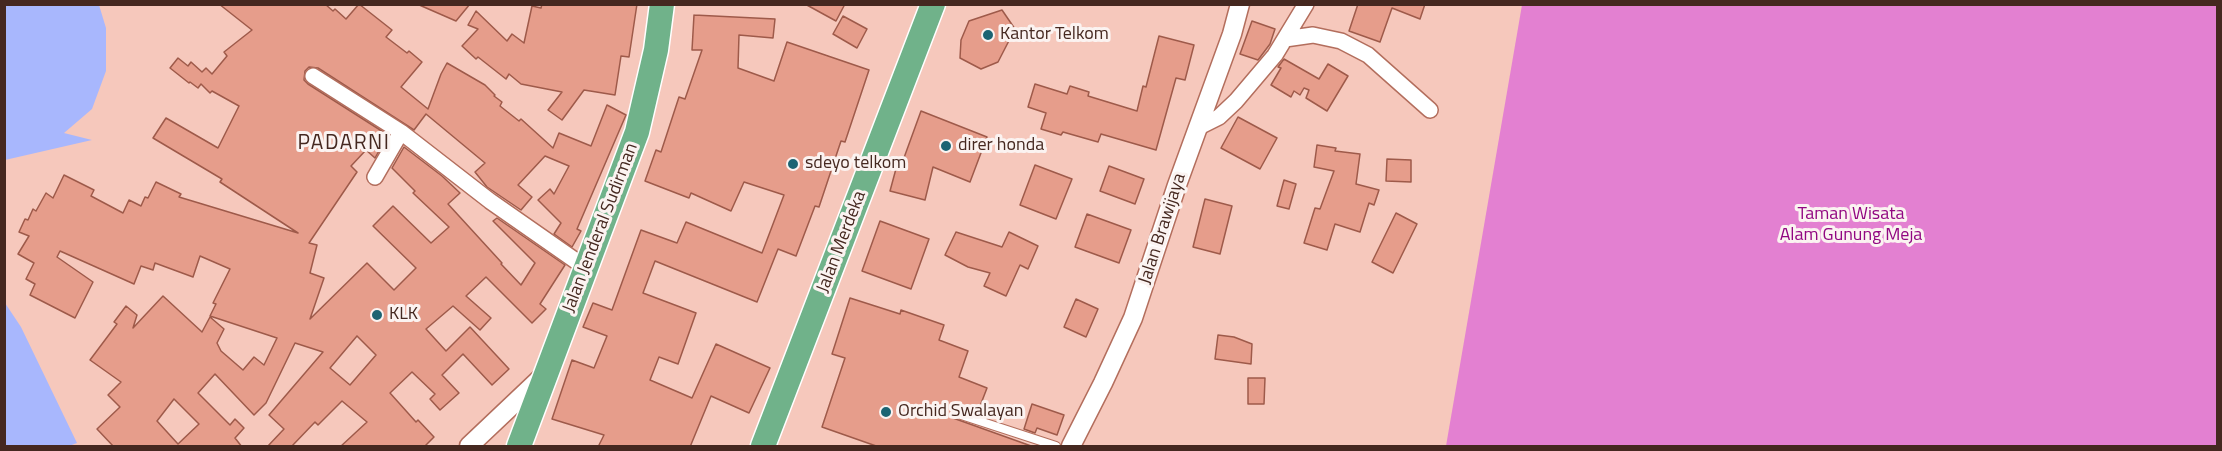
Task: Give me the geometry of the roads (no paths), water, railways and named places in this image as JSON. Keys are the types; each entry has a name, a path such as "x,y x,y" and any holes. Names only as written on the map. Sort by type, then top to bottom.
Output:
{"highway":[{"name":"Jalan Jenderal Sudirman","path":"519,447 638,132 656,50 662,4"},
{"name":"Jalan Merdeka","path":"763,447 933,4"}],"street":[{"name":"Jalan Brawijaya","path":"1071,447 1133,318 1197,128 1232,34 1240,4"},
{"path":"1197,128 1219,117 1236,101 1275,55 1306,4"},
{"path":"1285,39 1313,35 1341,41 1368,55 1430,110"},
{"path":"313,76 401,132 490,201 586,268"},
{"path":"375,177 401,132"},
{"path":"469,447 546,374"},
{"path":"506,412 527,424"}],"lane":[{"path":"958,414 1056,447"}],"water":[{"path":"4,5 99,5 106,28 106,71 92,109 64,133 92,140 5,160"},
{"path":"5,303 21,327 77,443 69,446 5,446"}],"place":[{"name":"Kantor Telkom","path":"988,35"},
{"name":"direr honda","path":"946,146"},
{"name":"sdeyo telkom","path":"793,164"},
{"name":"KLK","path":"377,315"},
{"name":"Orchid Swalayan","path":"886,412"}],"district":[{"name":"PADARNI","path":"344,144"}],"park label":[{"name":"Taman Wisata Alam Gunung Meja","path":"1851,225"}]}
